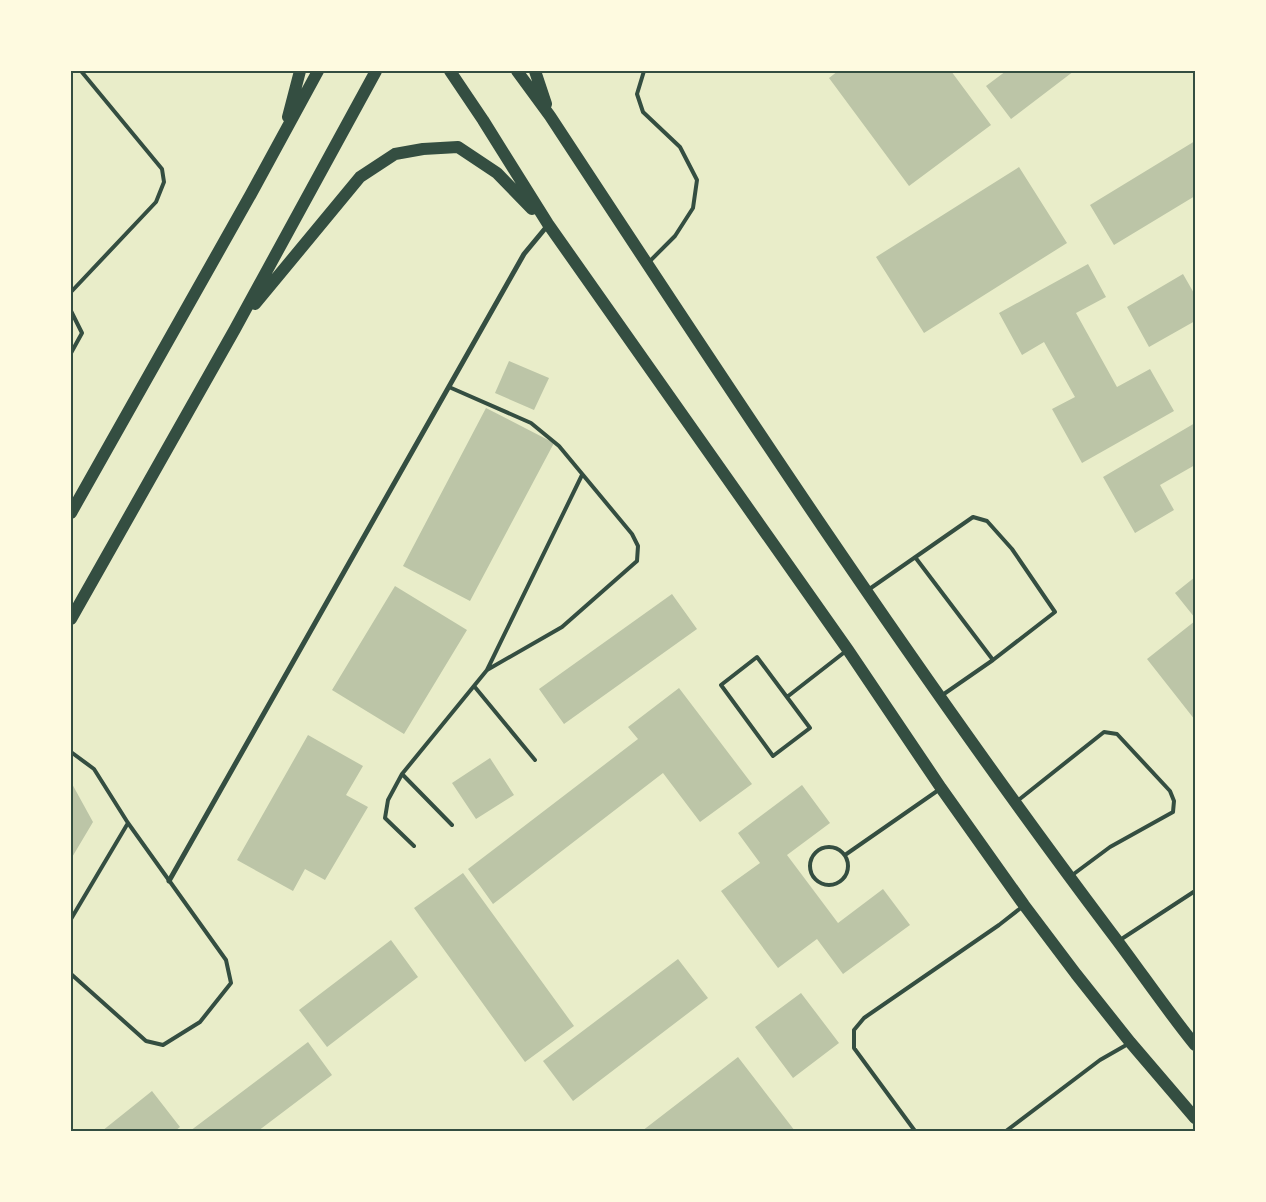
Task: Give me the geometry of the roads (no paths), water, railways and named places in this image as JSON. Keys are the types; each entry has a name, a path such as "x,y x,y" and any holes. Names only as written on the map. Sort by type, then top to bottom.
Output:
{"main road":[{"path":"284,134 300,71"},
{"path":"71,513 318,71"},
{"path":"71,619 235,329 376,71"},
{"path":"450,71 548,224 848,650 941,788 1024,905 1130,1042 1195,1118"},
{"path":"517,71 550,116 866,591 1014,803 1195,1045"},
{"path":"535,71 550,116"},
{"path":"235,329 360,177 395,154 423,149 458,147 497,174 548,224"}],"street":[{"path":"169,881 524,254 548,224"}],"lane":[{"path":"71,292 156,202 164,182 162,169 80,71"},
{"path":"644,71 638,94 643,112 680,147 697,180 693,208 675,236 647,264"},
{"path":"71,311 82,334 71,353"},
{"path":"449,387 531,423 559,446 632,534 638,546 637,561 562,627 487,670"},
{"path":"414,846 385,818 388,800 402,774 487,670 582,474"},
{"path":"866,591 973,518 987,521 1012,549 1056,612 940,697"},
{"path":"915,557 993,660"},
{"path":"787,697 848,650"},
{"path":"757,657 787,697 810,728 773,756 721,685 757,657"},
{"path":"474,686 535,760"},
{"path":"1014,803 1104,732 1117,734 1170,791 1174,801 1173,812 1110,847 1070,877"},
{"path":"71,752 94,769 128,823 226,960 230,983 200,1022 163,1045 146,1041 71,974"},
{"path":"402,774 452,825"},
{"path":"845,854 941,788"},
{"path":"71,919 128,823"},
{"path":"828,846 834,847 845,854 848,870 842,880 829,885 817,881 813,876 810,865 811,858 815,852 828,846"},
{"path":"1118,942 1195,891"},
{"path":"915,1131 854,1048 854,1030 864,1018 999,925 1024,905"},
{"path":"1006,1131 1100,1060 1130,1042"}]}
